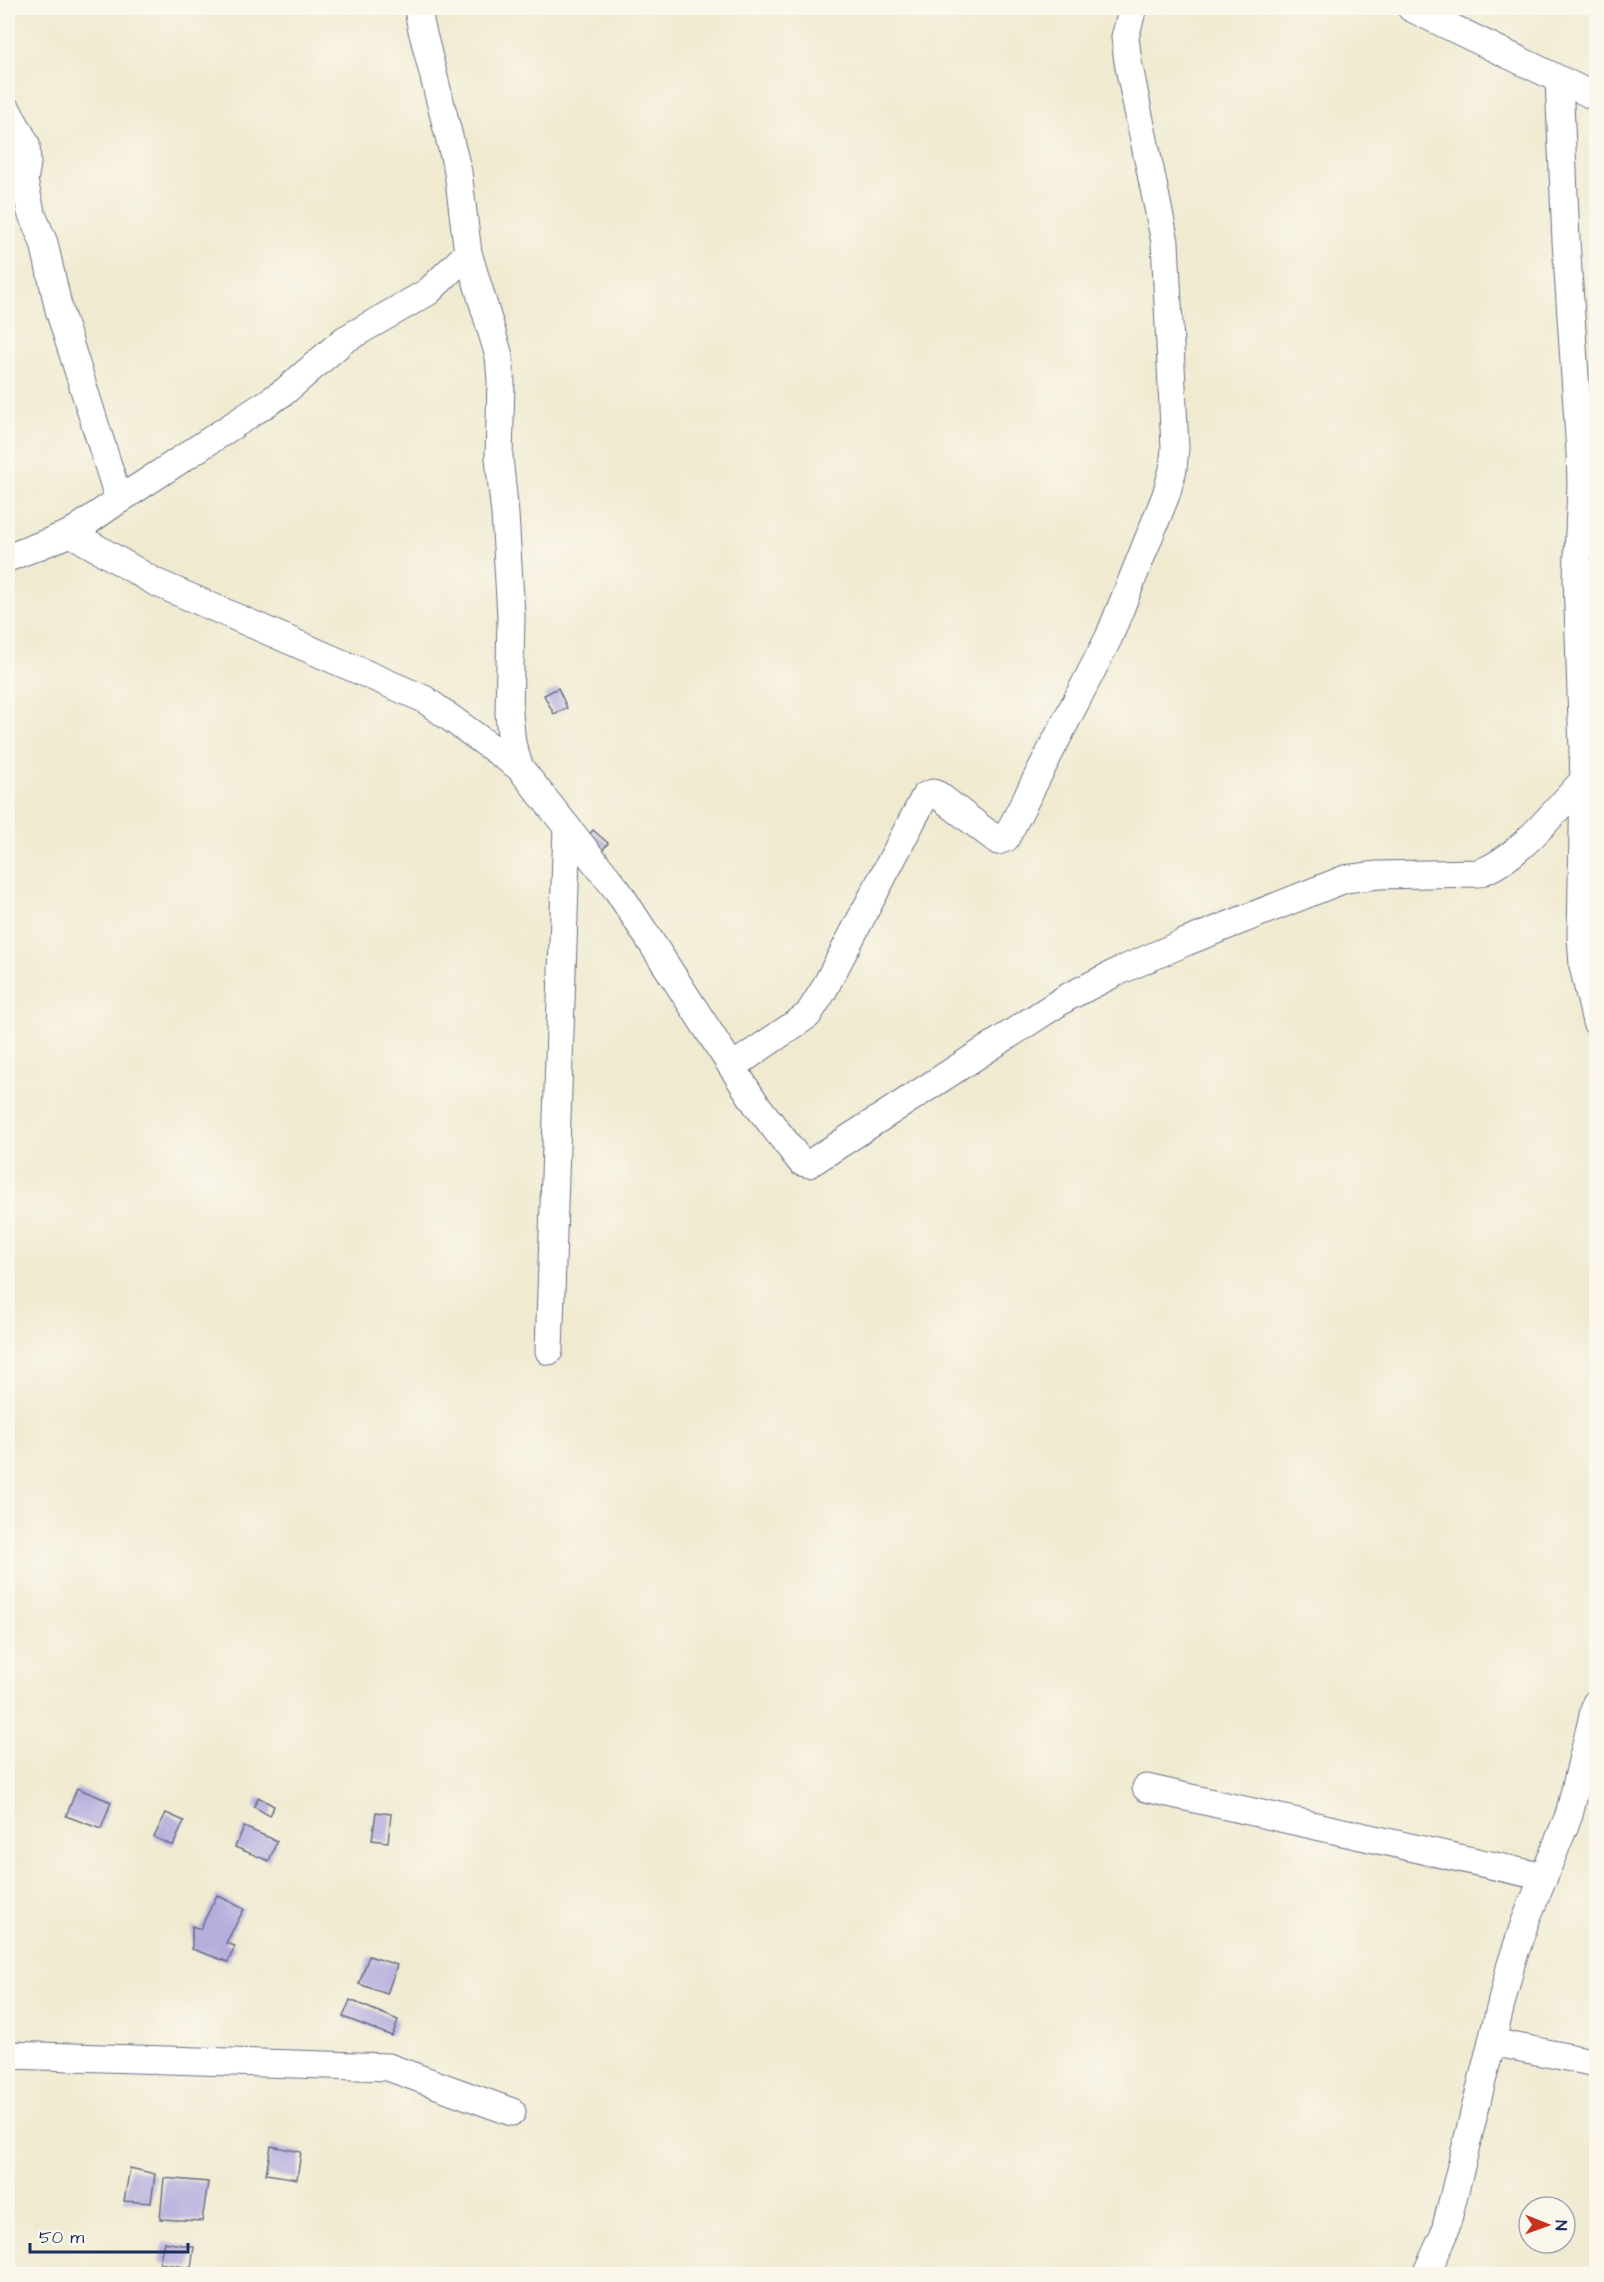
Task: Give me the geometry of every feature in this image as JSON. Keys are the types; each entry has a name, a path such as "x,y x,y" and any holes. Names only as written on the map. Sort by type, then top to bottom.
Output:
{"street":[{"path":"418,8 458,172 468,253 499,356 501,381 499,458 511,616 509,714 512,744 520,768"},
{"path":"732,1067 808,1015 823,991 925,796 933,793 938,795 998,841 1006,838 1109,637 1166,495 1173,469 1175,448 1167,263 1161,221 1128,62 1125,37 1133,8"},
{"path":"1411,8 1596,97"},
{"path":"1560,80 1566,230 1581,463 1577,577 1584,780 1581,935 1583,966 1596,1022"},
{"path":"8,111 26,144 27,163 24,180 31,212 44,243 59,310 119,500"},
{"path":"8,558 71,533 284,392 344,340 428,292 468,253"},
{"path":"71,533 155,582 424,699 520,768 633,911 756,1104 801,1162 813,1163 1066,998 1117,972 1345,879 1378,875 1478,873 1492,868 1518,848 1584,780"},
{"path":"549,1351 567,827"},
{"path":"1426,2274 1444,2235 1511,1964 1525,1922 1569,1815 1596,1703"},
{"path":"1146,1788 1544,1877"},
{"path":"1492,2042 1596,2063"},
{"path":"8,2055 388,2067 513,2112"}],"building":[{"path":"558,688 567,708 554,714 544,695"},
{"path":"593,830 608,843 599,855 583,842"},
{"path":"77,1788 111,1802 101,1829 66,1816"},
{"path":"258,1797 274,1806 270,1816 254,1807"},
{"path":"376,1812 391,1814 388,1842 372,1840"},
{"path":"166,1813 184,1821 173,1846 154,1837"},
{"path":"244,1827 277,1841 269,1861 235,1847"},
{"path":"217,1895 244,1909 226,1943 235,1946 228,1962 192,1949 192,1926 200,1929"},
{"path":"369,1956 397,1965 387,1994 359,1984"},
{"path":"350,2000 398,2020 392,2036 343,2017"},
{"path":"271,2146 301,2152 297,2179 266,2174"},
{"path":"130,2168 155,2174 151,2203 124,2201"},
{"path":"164,2178 208,2182 202,2221 160,2219"},
{"path":"164,2242 194,2247 191,2268 159,2263"}]}
